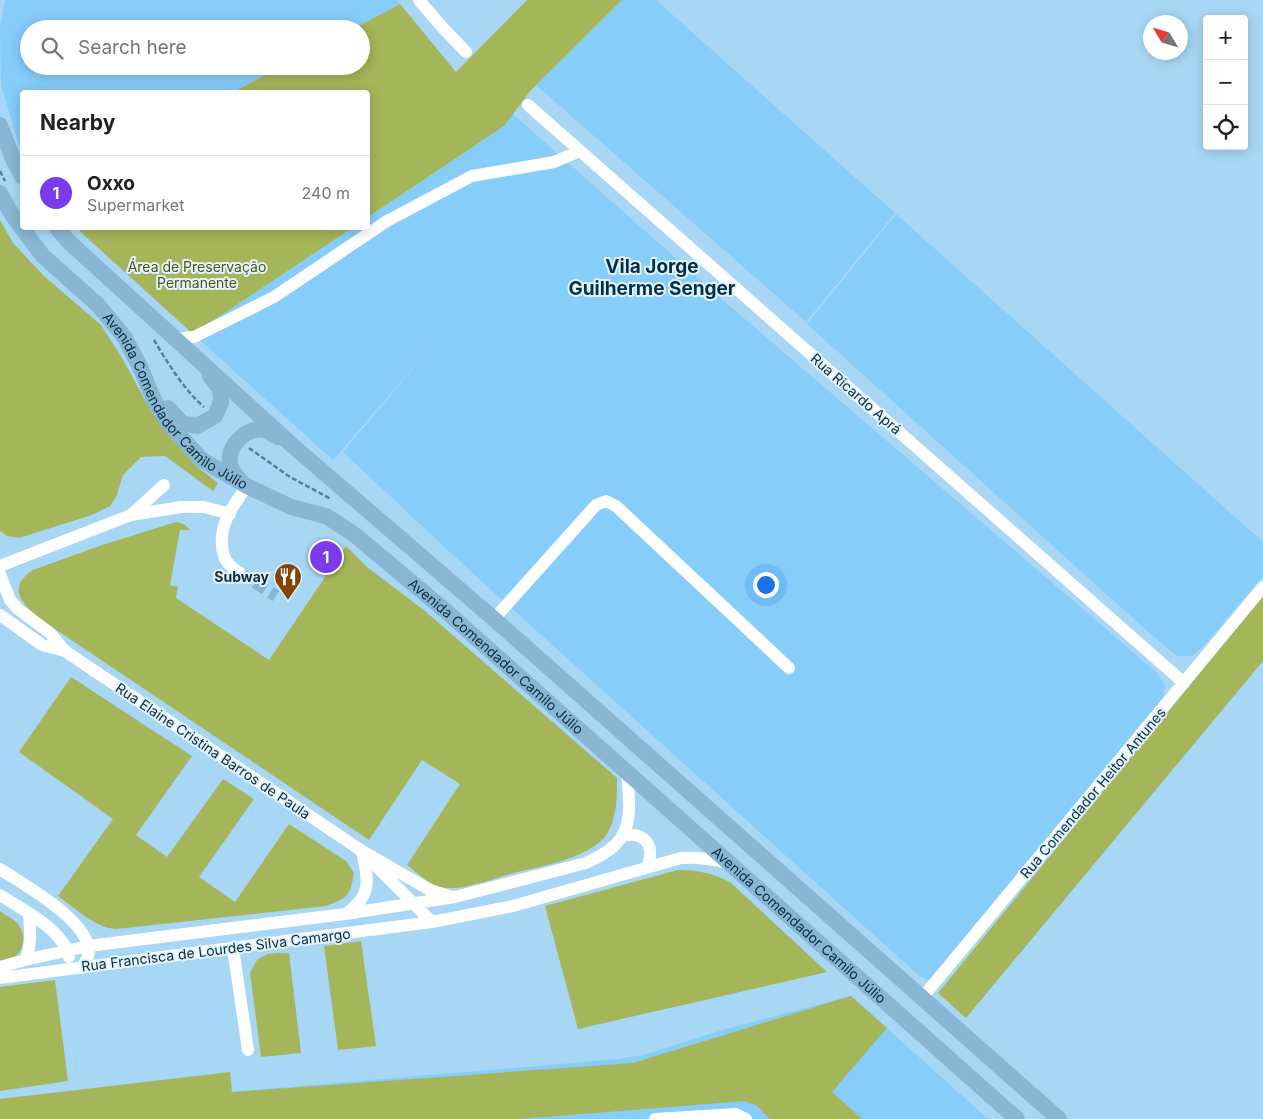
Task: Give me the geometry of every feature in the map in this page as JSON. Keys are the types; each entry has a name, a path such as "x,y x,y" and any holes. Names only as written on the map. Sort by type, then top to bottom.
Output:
{"main road":[{"path":"0,125 20,172"},
{"path":"0,151 20,185"},
{"name":"Avenida Comendador Camilo Júlio","path":"0,193 20,226"},
{"name":"Avenida Comendador Camilo Júlio","path":"23,230 43,256 98,305 124,338 141,369 154,400 167,422 202,460 291,508 326,516 355,535 448,613 1017,1119"},
{"name":"Avenida Comendador Camilo Júlio","path":"59,230 68,241 293,446 494,619 1059,1119"},
{"path":"141,369 167,407 182,423 197,426 214,416 220,402 220,389 199,360"},
{"path":"248,486 233,474 229,462 230,453 238,439 252,430 264,430 293,446"}],"street":[{"path":"419,0 466,52"},
{"name":"Rua Ricardo Aprá","path":"528,105 1184,683"},
{"path":"175,339 194,337 274,297 387,221 472,176 554,162 580,151"},
{"path":"130,515 164,486"},
{"path":"240,573 229,565 221,543 223,528 248,486"},
{"path":"494,619 596,505 606,501 616,506 789,668"},
{"path":"0,566 130,515 182,506 204,507 230,514"},
{"name":"Rua Elaine Cristina Barros de Paula","path":"0,574 10,600 18,609 50,633 65,651 362,851 423,886 455,898"},
{"name":"Rua Comendador Heitor Antunes","path":"922,998 1263,587"},
{"name":"Rua Elaine Cristina Barros de Paula","path":"0,615 42,645 65,651"},
{"path":"622,836 626,826 629,802 627,772"},
{"path":"622,836 634,834 643,838 649,844 649,863 644,869"},
{"name":"Rua Francisca de Lourdes Silva Camargo","path":"0,967 88,946 345,914 455,898 586,863 616,844 622,836"},
{"path":"345,914 359,903 366,891 368,882 362,851"},
{"name":"Rua Elaine Cristina Barros de Paula","path":"362,851 414,904"},
{"name":"Rua Francisca de Lourdes Silva Camargo","path":"0,978 434,922 514,906 681,858 710,858 729,863"},
{"path":"0,869 74,922 88,946 88,955 84,964 78,968 59,937 34,917 0,895"},
{"name":"Rua Elaine Cristina Barros de Paula","path":"423,886 437,901"},
{"path":"414,904 434,922 440,918 442,913 437,901"},
{"path":"34,917 46,921 50,919 53,916 54,907 50,903"},
{"path":"25,960 34,917"},
{"path":"232,948 248,1050"},
{"path":"655,1119 736,1114 746,1119"}],"shaded area":[{"path":"5,0 397,0 400,4 370,20 20,20 20,75 266,75 237,90 20,90 20,149 1,85 0,28"},
{"path":"622,0 656,0 895,213 806,322 536,85"},
{"path":"513,114 724,301 1156,672 1165,685 1164,696 936,975 927,980 916,973 468,569 343,452 432,346 333,460 193,334 349,230 370,230 370,216 504,126"},
{"path":"896,214 1263,542 1263,576 1202,648 1193,656 1177,656 1146,630 807,324"},
{"path":"851,996 988,1119 231,1119 232,1092 618,1059 644,1055 719,1031"}],"green space":[{"path":"527,0 622,0 531,90 504,126 370,216 370,90 237,90 266,75 370,75 370,20 400,4 456,72"},
{"path":"0,220 13,243 44,276 101,325 122,358 151,411 196,466 218,483 213,491 165,456 141,457 123,475 117,495 110,506 92,515 19,538 7,536 0,531"},
{"name":"Área de Preservação Permanente","path":"79,230 349,230 193,334"},
{"path":"176,522 184,524 190,530 180,530 170,585 178,587 176,598 269,660 346,546 367,567 425,611 617,778 615,814 607,834 587,850 554,863 470,886 446,888 435,885 425,880 407,865 460,784 422,760 369,840 46,623 25,605 21,598 20,584 24,577 33,570 102,545"},
{"path":"1263,596 1263,661 966,1018 938,993"},
{"path":"71,677 192,756 136,835 167,857 223,779 254,799 199,877 235,902 289,824 346,861 354,873 347,895 339,901 326,906 116,929 100,925 58,896 113,819 19,752"},
{"path":"678,870 705,873 730,882 827,972 578,1029 545,906"},
{"path":"0,911 20,927 23,944 18,954 13,958 0,962"},
{"path":"361,941 376,1046 338,1050 324,946"},
{"path":"289,953 301,1053 261,1057 250,973 257,960 267,954"},
{"path":"55,980 68,1081 0,1091 0,987"},
{"path":"851,996 887,1028 832,1092 862,1119 770,1119 756,1105 744,1101 520,1119 0,1119 0,1099 230,1072 232,1092 633,1063"}],"tunnel":[{"path":"240,573 276,596"}],"place":[{"name":"Oxxo","path":"326,557"},
{"name":"Subway","path":"288,601"}],"district":[{"name":"Vila Jorge Guilherme Senger","path":"652,277"}]}
